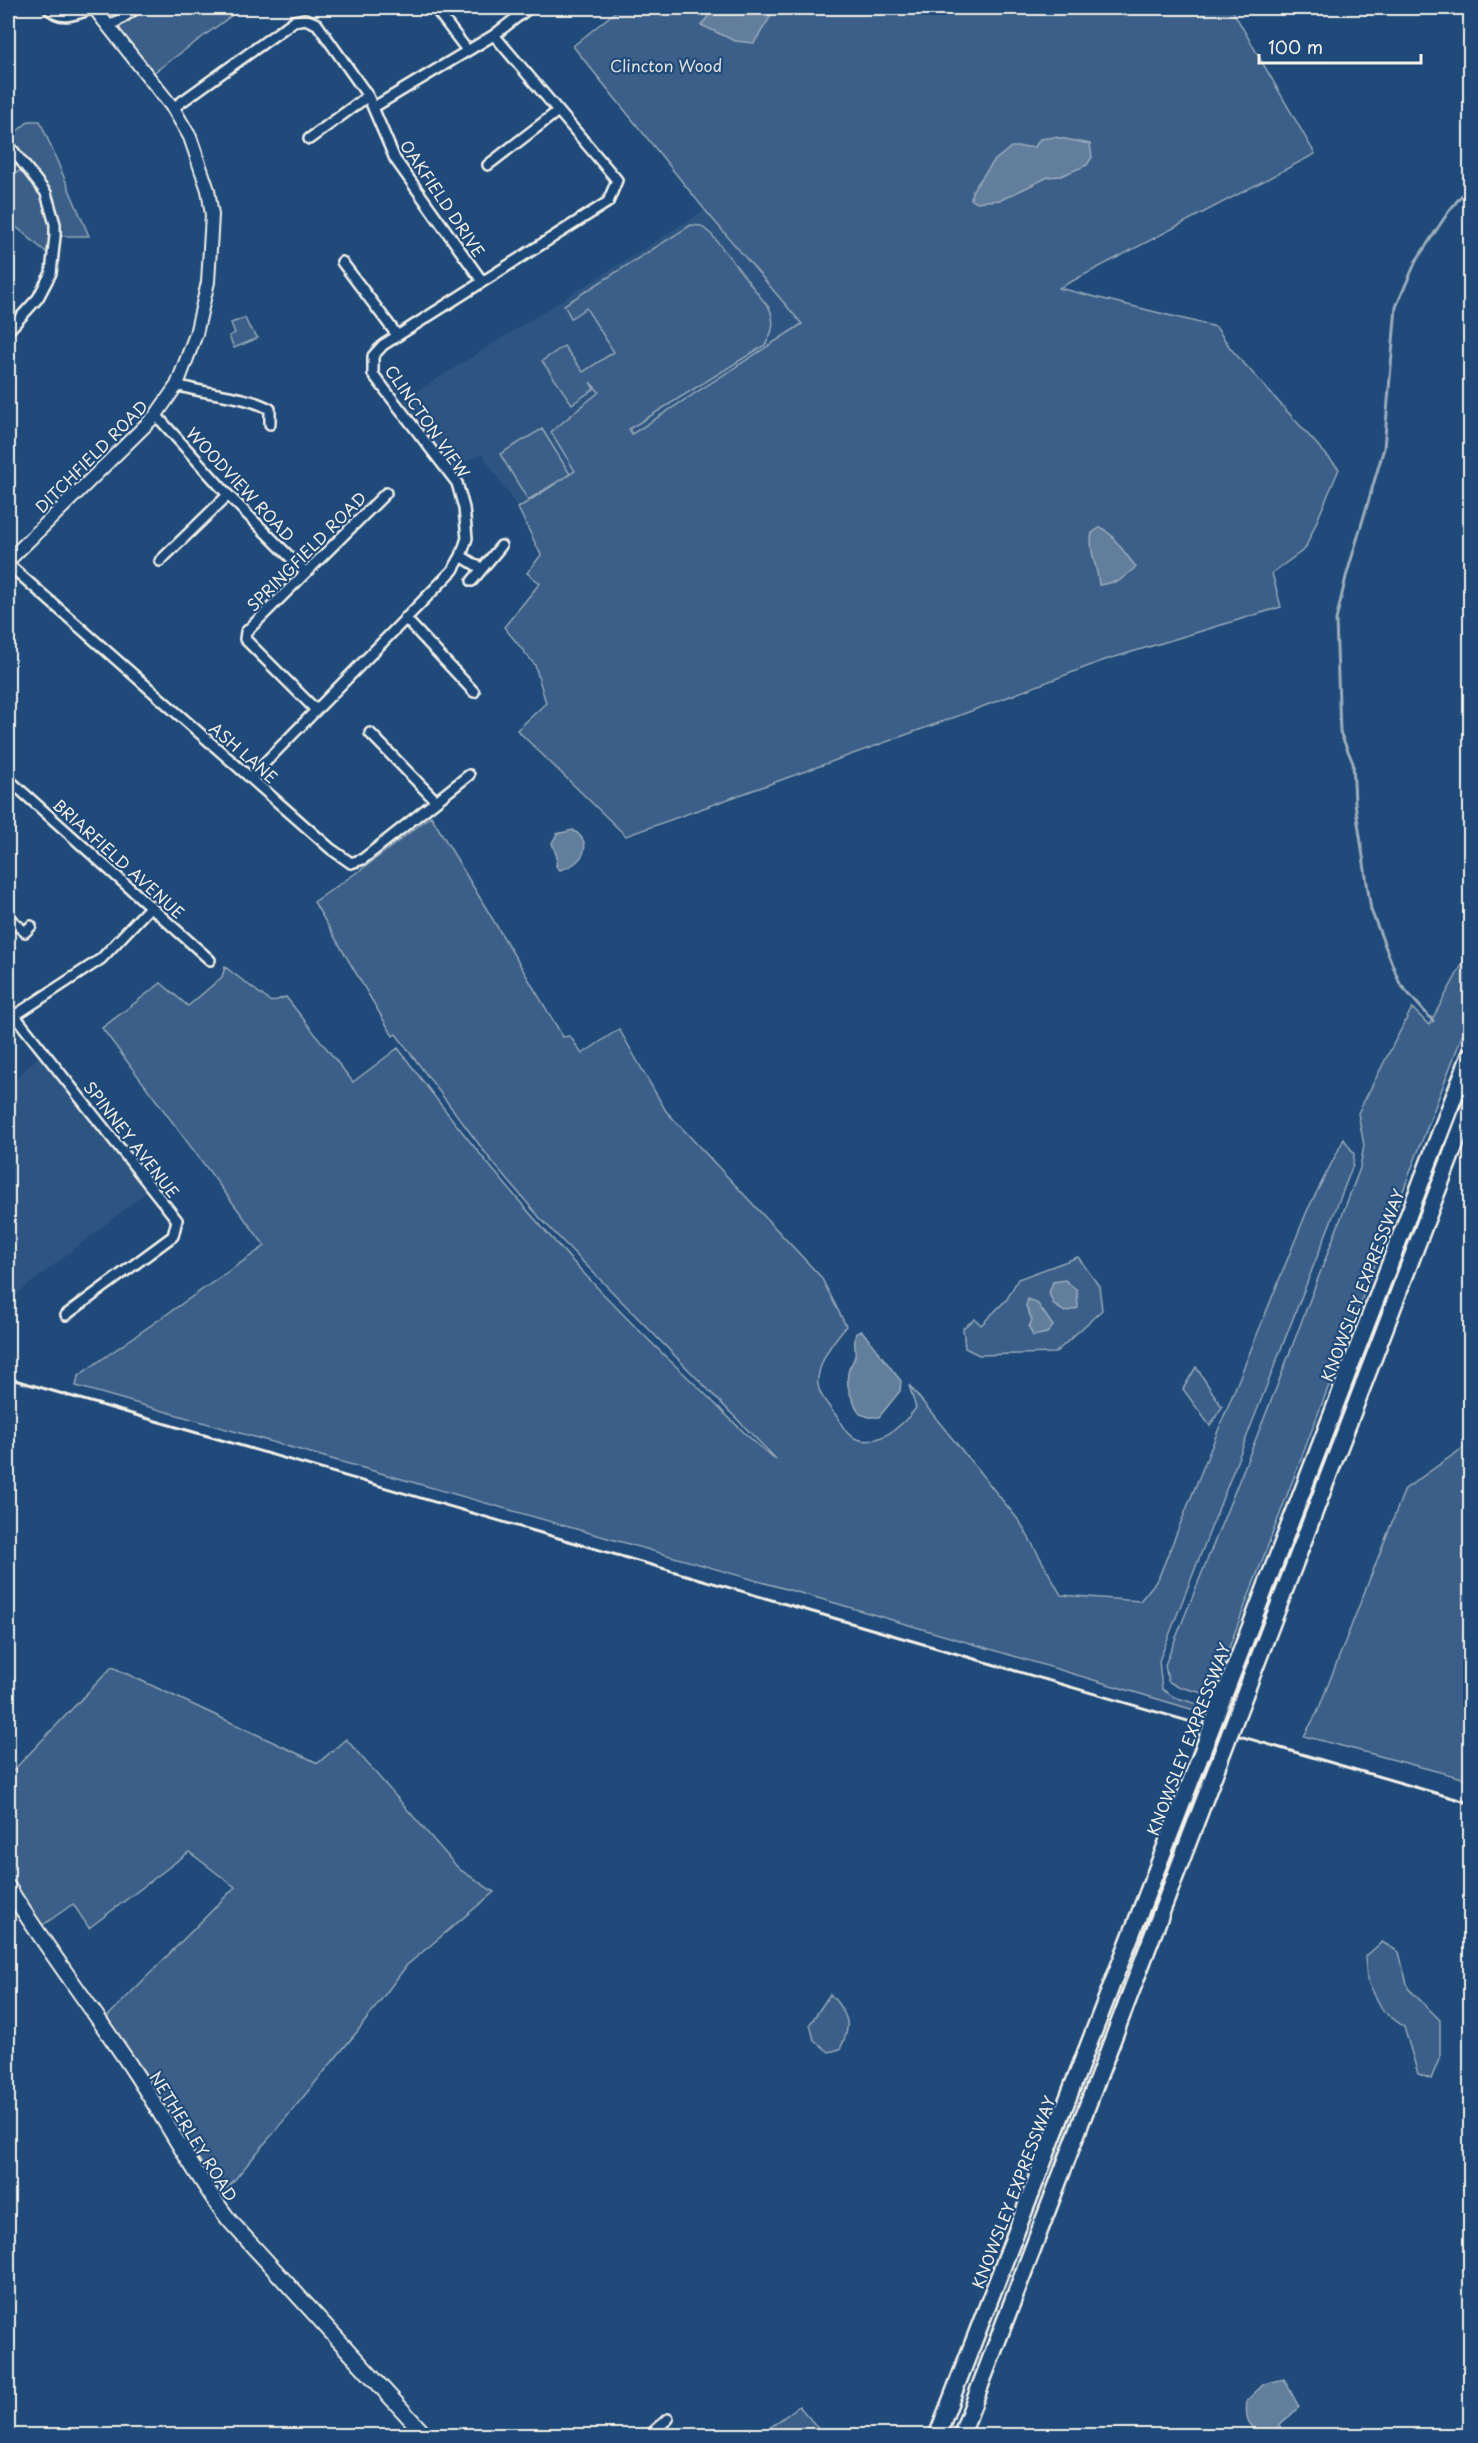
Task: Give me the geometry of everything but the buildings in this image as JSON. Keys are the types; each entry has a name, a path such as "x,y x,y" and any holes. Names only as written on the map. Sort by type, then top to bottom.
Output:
{"highway":[{"name":"KNOWSLEY EXPRESSWAY","path":"937,2436 1470,1054"},
{"path":"961,2436 1470,1106"}],"main road":[{"name":"NETHERLEY ROAD","path":"8,1887 51,1956 134,2072 210,2195 229,2220 426,2436"}],"street":[{"path":"48,8 62,17 94,8"},
{"name":"DITCHFIELD ROAD","path":"8,563 156,415 177,386 196,334 208,282 212,215 208,190 190,137 173,108 94,8"},
{"path":"110,26 137,8"},
{"path":"435,8 467,50"},
{"path":"374,107 494,35 529,8"},
{"name":"OAKFIELD DRIVE","path":"173,108 294,21 305,19 317,24 368,96 394,159 482,281"},
{"name":"CLINCTON VIEW","path":"250,777 453,570 467,538 464,508 456,483 374,374 373,356 397,335 608,202 617,180 494,35"},
{"path":"309,139 368,96"},
{"path":"488,165 558,111"},
{"path":"8,144 46,194 55,224 55,236 51,273 38,298 8,331"},
{"path":"342,262 397,335"},
{"path":"177,386 255,402 270,409 270,424"},
{"name":"WOODVIEW ROAD","path":"156,415 228,495 305,572"},
{"name":"SPRINGFIELD ROAD","path":"315,709 245,639 246,632 386,493"},
{"path":"160,561 228,495"},
{"path":"471,581 501,546"},
{"path":"461,556 482,569"},
{"name":"ASH LANE","path":"8,563 331,849 351,863 363,859 469,776"},
{"path":"405,618 474,692"},
{"path":"370,733 436,801"},
{"name":"BRIARFIELD AVENUE","path":"8,779 210,960"},
{"path":"11,1018 101,959 151,906"},
{"path":"8,917 25,932 31,926"},
{"name":"SPINNEY AVENUE","path":"11,1018 177,1220 173,1236 66,1315"},
{"path":"649,2436 668,2419"}],"shaded area":[{"path":"715,8 776,8 754,43 735,41 701,25"},
{"path":"1055,137 1090,144 1092,157 1087,165 1061,176 1048,177 1001,200 975,202 971,199 972,191 994,161 1011,147 1035,147 1040,139"},
{"path":"705,210 802,324 518,508 482,454 452,468 402,401"},
{"path":"1101,527 1111,535 1136,567 1119,581 1099,585 1091,539 1092,533"},
{"path":"573,830 584,842 585,848 574,864 560,870 556,866 557,857 552,843 557,834"},
{"path":"39,1056 148,1191 8,1301 8,1087"},
{"path":"1065,1280 1077,1290 1078,1308 1065,1312 1054,1305 1049,1293 1053,1282"},
{"path":"1028,1299 1038,1304 1053,1326 1047,1333 1033,1336 1029,1327 1032,1320 1026,1306"},
{"path":"862,1331 901,1381 900,1391 879,1417 860,1414 848,1387 849,1369 855,1356 855,1336 856,1333"},
{"path":"1284,2379 1299,2407 1274,2431 1265,2435 1248,2421 1247,2400 1264,2384"}],"green space":[{"path":"51,8 94,8 62,17"},
{"path":"94,8 242,8 149,76"},
{"name":"Clincton Wood","path":"620,8 1231,8 1315,154 1059,288 1216,327 1231,349 1339,469 1305,549 1272,573 1281,607 1102,661 958,716 626,836 517,730 546,703 535,665 504,627 540,583 527,573 541,555 518,508 575,471 551,432 599,392 590,382 594,389 572,404 542,361 564,346 583,372 614,352 586,308 571,318 564,305 691,225 701,226 712,235 770,309 773,323 771,332 765,345 629,429 632,434 802,324 705,210 573,46"},
{"path":"29,121 40,121 89,236 55,236 54,259 8,220 8,179 25,167 8,144 8,139"},
{"path":"245,318 258,338 234,348 229,336 235,333 231,323"},
{"path":"542,429 570,474 528,500 500,454"},
{"path":"431,816 563,1037 570,1036 582,1054 619,1029 666,1111 821,1277 846,1326 825,1357 818,1383 823,1398 846,1432 860,1440 869,1440 896,1429 916,1408 909,1385 1020,1522 1061,1595 1140,1601 1158,1579 1307,1211 1344,1139 1354,1154 1353,1165 1159,1661 1162,1689 1174,1697 1204,1706 1201,1712 835,1603 76,1386 78,1377 85,1371 265,1246 102,1028 161,983 188,1006 222,977 225,967 271,1002 286,997 353,1082 398,1048 502,1181 577,1266 656,1347 746,1434 777,1460 540,1218 490,1159 396,1034 393,1036 314,902 369,864"},
{"path":"1470,950 1470,1015 1211,1695 1176,1686 1168,1681 1165,1665 1277,1386 1360,1168 1364,1145 1358,1113 1412,1008 1429,1025"},
{"path":"1078,1257 1099,1286 1102,1310 1055,1353 979,1355 965,1348 963,1328 975,1319 981,1325 1007,1299 1018,1279"},
{"path":"1196,1367 1222,1407 1210,1426 1183,1389"},
{"path":"1470,1443 1470,1780 1304,1736 1317,1713 1405,1489"},
{"path":"112,1667 318,1763 346,1739 459,1869 494,1892 407,1965 357,2032 222,2195 107,2017 235,1887 189,1852 89,1928 73,1904 40,1927 8,1878 8,1776"},
{"path":"1382,1942 1399,1952 1408,1988 1440,2020 1440,2057 1431,2079 1418,2074 1404,2027 1383,2011 1367,1980 1365,1957"},
{"path":"830,1994 845,2014 847,2026 840,2049 829,2052 814,2040 810,2024"},
{"path":"799,2406 824,2435 760,2435"}],"waterway":[{"path":"1433,1021 1400,984 1371,910 1355,803 1353,763 1340,732 1336,620 1346,577 1384,448 1396,307 1416,261 1449,211 1470,185"}],"railway":[{"path":"8,1378 1470,1803"}]}
